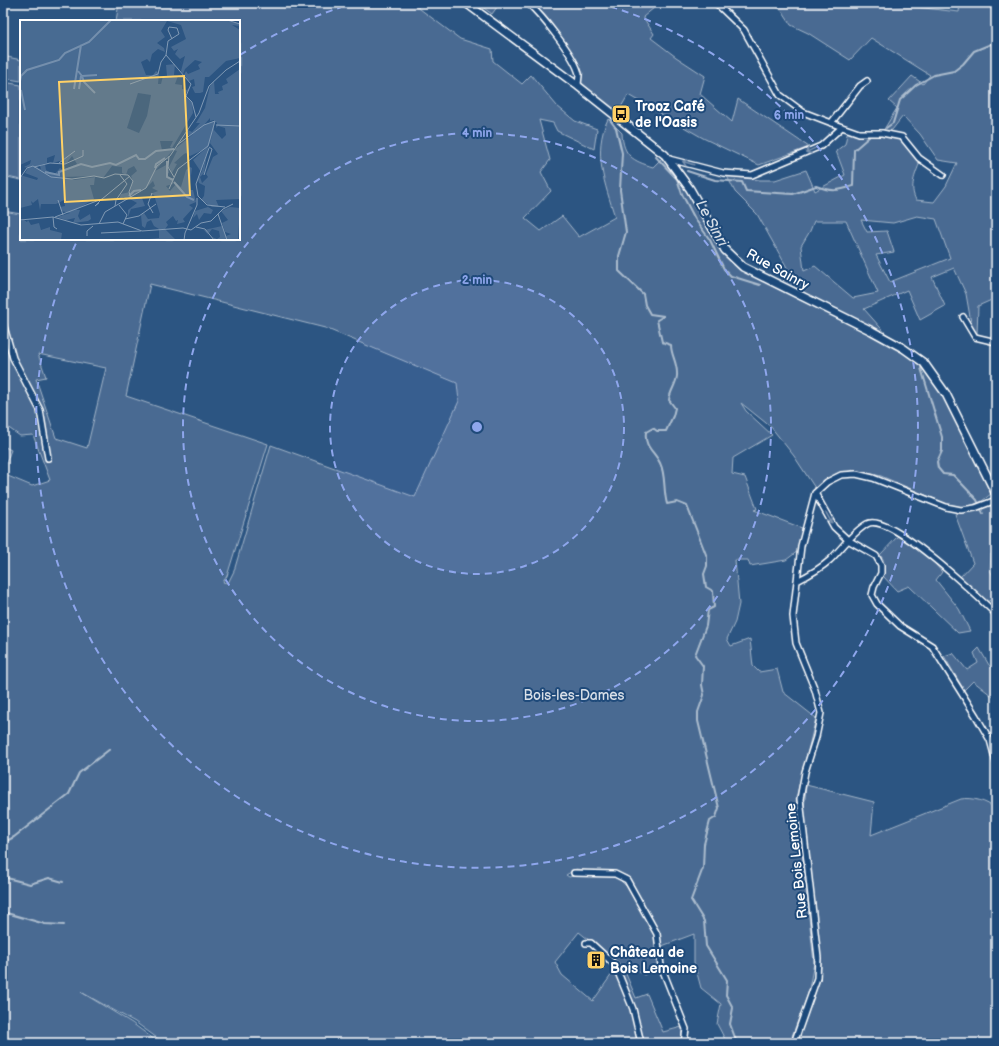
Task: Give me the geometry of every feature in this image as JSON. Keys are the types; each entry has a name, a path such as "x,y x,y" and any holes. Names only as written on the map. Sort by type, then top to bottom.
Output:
{"street":[{"name":"Rue Sainry","path":"466,3 578,86 669,159 690,189 725,250 743,267 872,331 903,348 924,363 946,394 996,494"},
{"path":"528,3 546,20 576,66 579,75 578,86"},
{"path":"716,3 744,30 780,95 803,112 859,133 882,133 902,137 919,158 943,175"},
{"path":"831,123 860,86 867,81"},
{"path":"669,159 723,173 752,175 821,146 842,127"},
{"path":"963,317 975,337 996,342"},
{"path":"3,323 13,358 40,410 48,458"},
{"path":"996,500 975,508 961,510 946,507 873,478 856,474 841,475 815,493 834,526 848,540 876,556 881,565 881,573 872,595 877,604 900,626 932,646 960,688 994,744 996,762"},
{"name":"Rue Bois Lemoine","path":"794,1043 818,978 818,958 800,799 805,772 816,737 821,713 815,690 794,634 793,616 801,546 815,493"},
{"path":"797,581 811,574 829,560 848,540 868,523 878,522 897,531 933,558 996,614"},
{"path":"574,873 616,874 627,880 657,934 661,966 686,1029 684,1043"},
{"path":"586,943 591,943 616,965 632,1009 641,1043"}],"green space":[{"name":"Bois-les-Dames","path":"119,3 412,3 460,39 492,49 493,61 522,84 531,75 557,106 575,121 597,129 594,149 557,131 553,123 539,120 550,160 541,172 551,191 525,218 541,231 562,216 579,237 615,217 604,180 601,156 603,131 608,119 622,133 624,147 630,156 635,160 653,167 665,155 725,250 743,267 764,281 881,337 923,366 943,394 991,494 982,501 968,507 951,506 881,476 854,470 836,474 815,488 794,456 771,427 741,403 746,411 772,435 733,458 732,474 745,477 757,509 754,510 802,528 798,551 786,560 750,566 748,560 735,560 739,604 735,622 727,639 731,646 750,639 753,666 759,672 777,669 783,692 816,718 796,798 814,963 808,994 792,1036 799,1037 820,979 821,962 804,811 806,785 874,802 871,835 961,799 979,800 996,809 996,950 994,951 996,957 996,1043 727,1043 717,1024 721,1004 701,988 694,962 694,934 662,946 627,876 576,869 566,875 569,877 584,874 616,876 627,887 656,937 658,967 644,975 630,966 623,967 636,998 647,994 663,1032 682,1027 681,1043 164,1043 135,1022 81,992 132,1023 159,1043 3,1043 3,474 32,486 50,480 33,435 20,436 3,424 3,211 20,214 20,240 240,240 240,20 116,20","holes":["150,284 325,328 457,383 459,401 415,497 271,445 234,571 228,583 223,582 227,576 268,444 126,396","38,354 106,368 87,448 56,438 36,379 46,377","579,932 619,964 593,1001 562,975 555,962"]},
{"path":"477,3 500,3 492,14"},
{"path":"533,3 660,3 643,17 654,34 651,38 705,76 700,94 732,122 738,99 809,147 759,165 703,138 628,95 617,114 580,85 583,73 549,20"},
{"path":"773,3 880,3 959,12 960,3 996,3 996,298 978,306 977,334 972,328 966,294 954,268 932,277 945,306 920,320 907,290 864,309 888,336 782,283 789,271 757,214 735,192 727,176 760,180 775,180 806,170 815,191 845,175 836,151 845,144 848,130 900,139 920,162 913,186 916,200 934,202 946,186 957,163 938,160 920,134 903,116 892,130 883,131 897,108 889,101 912,76 923,84 930,75 871,38 850,60 808,33 791,25 782,11","holes":["917,216 936,219 950,258 890,282 876,255 894,252 887,231 867,232 861,220 893,223","814,221 846,221 878,293 853,298 815,266 804,271 801,246"]},
{"path":"3,56 20,60 20,81 3,78"},
{"path":"3,82 20,85 20,180 3,176"},
{"path":"5,447 11,450 3,471"},
{"path":"995,505 996,549 991,554 990,570 996,582 996,598 986,602 960,577 973,563 955,514"},
{"path":"898,536 930,558 942,572 936,580 959,609 970,631 958,633 909,586 897,591 882,575 883,559 880,555"},
{"path":"979,648 989,665 996,671 996,699 973,681 964,690 944,656 953,653 967,670 978,663 974,653"}],"waterway":[{"path":"886,128 893,123 900,100 916,85 934,75 954,71 963,64 974,51 996,42"},
{"path":"610,120 616,128 622,153 620,190 626,232 619,256 619,271 643,294 645,305 650,314 664,316 657,320 662,342 671,345 677,371 677,376 669,400 675,408 673,416 666,431 657,431 653,428 646,432 646,441 662,468 667,504 677,502 687,506 707,557 707,566 704,574 706,587 713,591 714,607 708,610 706,626 695,655 703,666 702,685 704,695 698,712 698,721 719,808 716,817 710,821 704,844 703,868 691,900 704,921 706,946 727,980 726,995 733,1008 730,1024 737,1043"},
{"path":"687,171 715,180 742,182 746,191 793,194 816,186 831,190 839,190 853,186 854,150 869,137"},
{"name":"Le Sinri","path":"656,157 677,179 682,194 695,219 710,240 724,269 731,276 760,285"},
{"path":"921,368 942,437 942,451 937,462 938,468 943,474 953,475 963,485 977,500 983,514"},
{"path":"3,843 14,837 69,794 79,773 110,749"},
{"path":"3,877 30,884 49,878 63,882"},
{"path":"3,912 45,924 64,925"}],"place":[{"name":"Trooz Café de l'Oasis","path":"621,114"},
{"name":"Château de Bois Lemoine","path":"596,960"}]}
